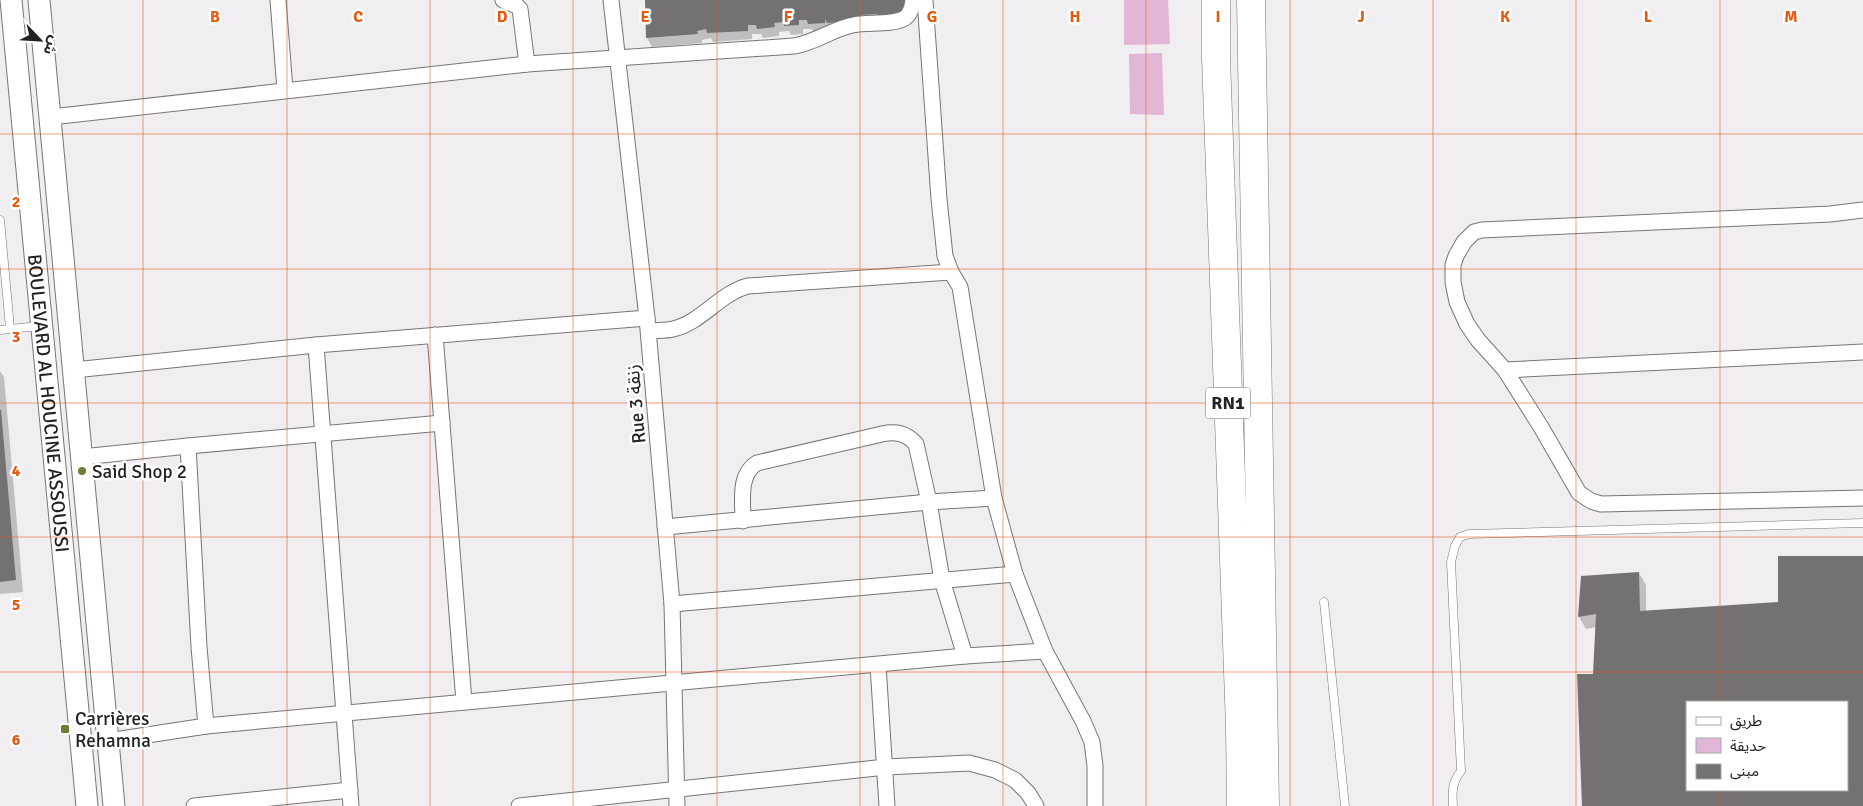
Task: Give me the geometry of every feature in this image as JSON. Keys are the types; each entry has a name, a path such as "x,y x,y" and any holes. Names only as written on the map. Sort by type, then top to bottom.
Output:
{"highway":[{"path":"1210,0 1216,58"},
{"name":"RN1","path":"1216,0 1216,58 1252,729"},
{"name":"RN1","path":"1241,806 1252,729 1251,0"},
{"path":"1232,806 1252,729"},
{"path":"1252,729 1267,806"}],"street":[{"name":"BOULEVARD AL HOUCINE ASSOUSSI","path":"11,0 87,806"},
{"name":"BOULEVARD AL HOUCINE ASSOUSSI","path":"39,0 114,806"},
{"path":"278,0 285,90"},
{"path":"503,0 518,7 521,11 527,64"},
{"name":"Rue 3 زنقة","path":"611,0 648,325 672,604 677,806"},
{"path":"51,116 527,64 802,45 845,27 865,23 900,21 907,17 914,0"},
{"path":"925,0 939,199 945,256 951,272 960,287 994,498 1015,574 1045,651 1083,721 1092,742 1095,766 1094,806"},
{"path":"1863,210 1830,214 1492,229 1474,232 1464,242 1456,256 1453,282 1457,302 1467,324 1478,340 1505,370 1542,427 1576,489 1582,496 1595,503 1863,498"},
{"path":"74,370 316,345 435,335 648,325 673,329 694,319 737,289 748,286 951,272"},
{"path":"435,335 464,702"},
{"path":"316,345 351,806"},
{"path":"1505,370 1863,352"},
{"path":"82,457 442,423"},
{"path":"743,521 746,474 750,467 757,463 894,432 904,434 916,444 929,502 942,580 965,656"},
{"path":"188,446 199,647 206,726"},
{"path":"665,527 929,502 994,498"},
{"path":"672,604 1015,574"},
{"path":"108,741 206,726 965,656 1045,651"},
{"path":"878,665 887,806"},
{"path":"519,806 620,800 677,788 886,767 969,763 982,765 1015,780 1028,793 1036,806"},
{"path":"194,806 350,790"}],"lane":[{"path":"0,220 10,328"},
{"path":"0,330 41,326"},
{"path":"1453,806 1452,787 1461,771 1451,562 1457,540 1460,536 1469,534 1863,523"},
{"path":"1324,602 1345,806"}],"green space":[{"path":"1124,0 1168,0 1170,44 1124,45"},
{"path":"1162,53 1164,115 1130,114 1129,54"}],"building":[{"path":"645,0 905,0 908,11 894,13 895,17 878,19 877,14 861,15 862,20 827,23 825,19 825,23 808,24 807,20 799,20 799,25 784,26 784,22 774,23 775,27 757,29 756,25 748,25 748,31 707,33 706,29 697,31 698,34 646,38"},
{"path":"0,410 16,580 0,582"},
{"path":"1778,556 1863,556 1863,806 1582,806 1577,674 1593,674 1596,614 1578,617 1581,576 1639,572 1640,611 1778,602"}],"place":[{"name":"Said Shop 2","path":"82,471"},
{"name":"Carrières Rehamna","path":"65,729"}]}
